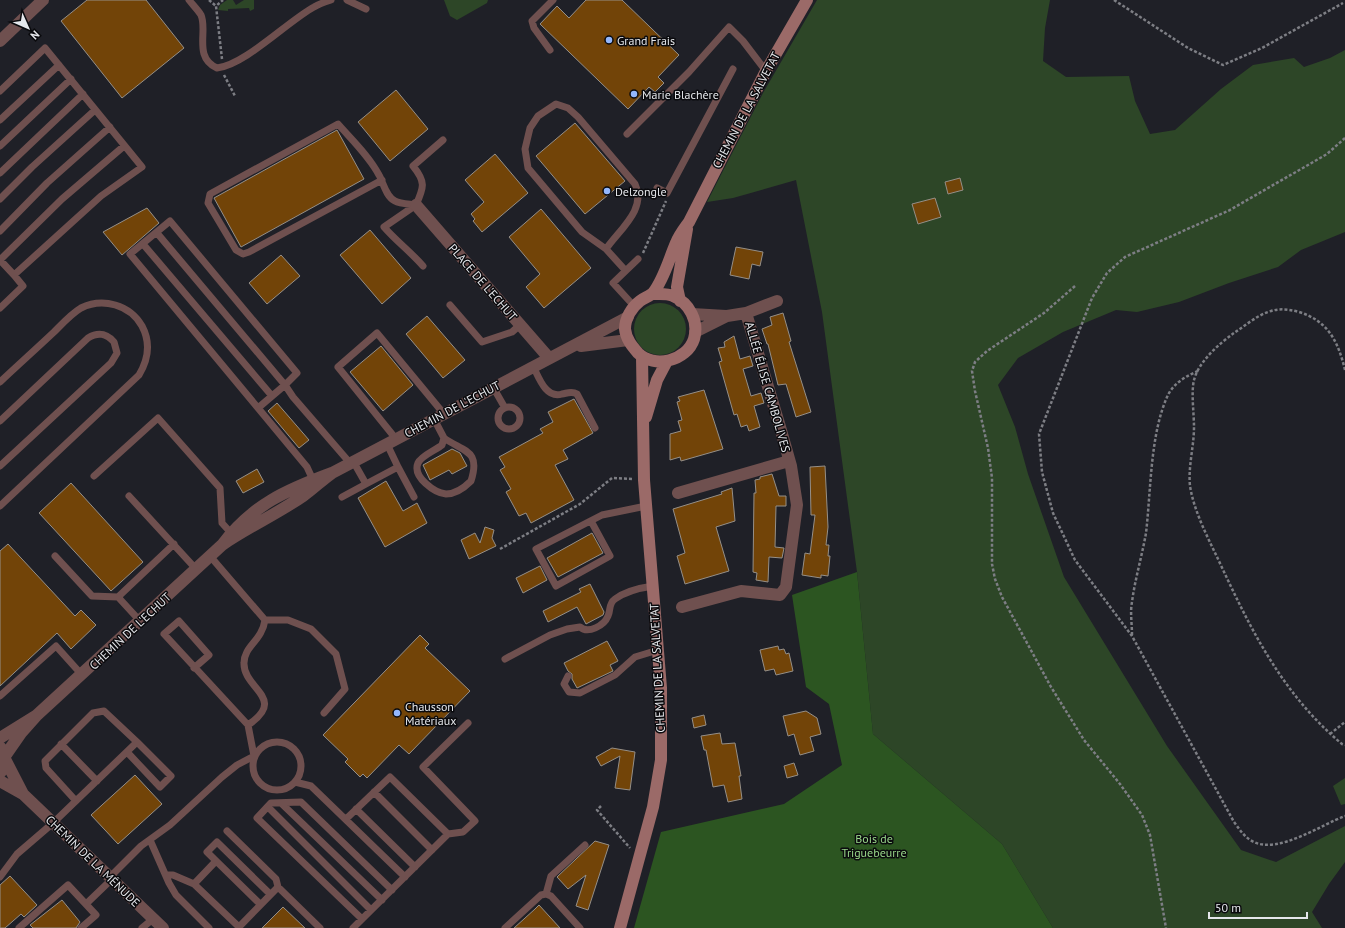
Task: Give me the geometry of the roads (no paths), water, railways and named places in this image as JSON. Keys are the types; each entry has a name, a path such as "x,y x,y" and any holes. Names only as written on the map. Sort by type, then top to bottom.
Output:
{"main road":[{"name":"CHEMIN DE LA SALVETAT","path":"628,340 625,330 628,317 634,306 652,294 659,283 676,241 688,222 766,72 807,0"},
{"name":"CHEMIN DE LA SALVETAT","path":"680,301 677,287 688,222"},
{"path":"628,340 642,356 651,360 667,361 679,356 693,340 694,332 692,314 673,296 652,294"},
{"name":"CHEMIN DE LA SALVETAT","path":"620,928 653,807 661,760 661,688 644,480 642,356"},
{"name":"CHEMIN DE LA SALVETAT","path":"642,427 657,380 667,361"}],"street":[{"path":"0,41 43,0"},
{"name":"PLACE DE L'ECHUT","path":"416,205 549,358"},
{"name":"ALLÉE ÉLISE CAMBOLIVES","path":"692,314 727,316 746,313 777,302"},
{"name":"ALLÉE ÉLISE CAMBOLIVES","path":"682,608 741,591 780,594 786,587 797,505 789,461 746,313"},
{"name":"ALLÉE ÉLISE CAMBOLIVES","path":"694,332 727,316"},
{"name":"CHEMIN DE L'ECHUT","path":"222,545 247,516 261,506 298,485 332,473 533,366 574,347 628,317"},
{"name":"CHEMIN DE L'ECHUT","path":"574,347 628,340"},
{"name":"ALLÉE ÉLISE CAMBOLIVES","path":"678,492 789,461"},
{"name":"CHEMIN DE L'ECHUT","path":"0,772 4,755 21,733 37,716 196,568 222,545 239,533 256,525 303,496 332,473"},
{"name":"CHEMIN DE L'ECHUT","path":"0,738 37,716"},
{"name":"CHEMIN DE LA MÉNUDE","path":"4,755 23,794"},
{"name":"CHEMIN DE LA MÉNUDE","path":"0,781 23,794 163,928"}],"lane":[{"path":"189,0 201,15 204,51 208,61 217,68 223,67 248,54 313,8 331,0"},
{"path":"347,0 366,9"},
{"path":"550,50 534,28 532,21 553,0"},
{"path":"627,134 689,72 729,27 742,40 766,72"},
{"path":"0,90 45,48 142,167 101,196 14,275"},
{"path":"0,120 59,65"},
{"path":"657,188 668,193 733,69"},
{"path":"0,146 71,79"},
{"path":"0,173 83,94"},
{"path":"606,249 630,218 638,202 639,192 635,184 578,116 568,108 556,104 538,116 530,128 525,149 528,168 582,232 606,249 625,270"},
{"path":"0,199 32,167 95,110"},
{"path":"382,180 244,254 236,250 208,203 210,194 338,124 371,162 382,180 388,193 394,201 416,205"},
{"path":"0,231 47,182 110,127"},
{"path":"423,266 411,252 398,242 384,227 416,205 422,191 422,177 413,166 443,140"},
{"path":"0,308 23,286 0,260 62,199 124,146"},
{"path":"258,408 297,373 170,221 130,254 307,467 312,480"},
{"path":"157,232 285,385 293,397 352,462 366,484"},
{"path":"143,244 272,396"},
{"path":"634,306 612,283 638,259"},
{"path":"0,382 72,315 89,305 108,303 126,309 140,322 147,339 147,358 139,376 0,506"},
{"path":"450,305 482,342 512,332 520,325"},
{"path":"414,497 398,466 391,441 338,367 377,333 439,416 444,438 442,445 420,460 417,464 417,470 423,481 429,486 438,492 447,494 456,492 470,481 474,466 472,458 468,452 444,438"},
{"path":"0,421 88,338 93,335 105,335 114,342 116,353 111,363 0,466"},
{"path":"533,366 544,386 551,394 557,396 571,392 577,394 595,428"},
{"path":"493,388 505,408"},
{"path":"94,476 158,418 220,488 222,523 231,533"},
{"path":"342,497 398,466"},
{"path":"129,496 196,568"},
{"path":"591,521 610,556 556,586 536,549 602,515 646,506"},
{"path":"118,597 174,544"},
{"path":"55,556 92,596 118,597 140,621"},
{"path":"210,556 265,620 264,630 257,641 247,650 244,663 246,676 259,690 264,705 258,718 248,725"},
{"path":"505,659 567,629 580,627 589,631 601,624 608,616 610,606 614,599 633,589 653,586"},
{"path":"86,904 141,846 170,825 237,765 254,756 263,746 270,742 290,745 295,750 301,762 299,776 295,782 284,789 277,790 264,786 254,776 254,756 248,725 194,668 164,634 179,620 209,655 194,668"},
{"path":"265,620 288,620 300,623 311,629 336,654 345,689 324,713"},
{"path":"0,696 56,646 82,675"},
{"path":"568,676 564,684 565,688 569,692 580,693 615,675 635,657 658,650"},
{"path":"76,801 45,766 46,758 93,713 100,710 108,713 171,776 160,786 127,752"},
{"path":"353,928 448,834 463,832 475,821 423,767 468,723"},
{"path":"0,877 17,854 53,823 137,742"},
{"path":"61,744 97,781"},
{"path":"346,819 390,777 448,834"},
{"path":"295,782 311,786 405,877"},
{"path":"374,792 432,850"},
{"path":"362,919 257,818 271,803 301,802 392,890"},
{"path":"282,803 382,900"},
{"path":"268,807 371,910"},
{"path":"356,809 416,866"},
{"path":"227,831 276,879 278,887 320,928"},
{"path":"150,840 176,895 209,928"},
{"path":"260,904 207,852 217,842 270,894"},
{"path":"546,894 551,876 585,845"},
{"path":"194,884 216,861"},
{"path":"166,875 173,875 194,884 238,927 278,887"},
{"path":"21,927 68,885 96,915 81,928"},
{"path":"505,928 541,895 546,894 551,896 580,928"},
{"path":"142,928 153,919"}],"place":[{"name":"Grand Frais","path":"609,40"},
{"name":"Marie Blachère","path":"634,94"},
{"name":"Delzongle","path":"607,191"},
{"name":"Chausson Matériaux","path":"397,713"}],"park label":[{"name":"Bois de Triguebeurre","path":"874,845"}]}
